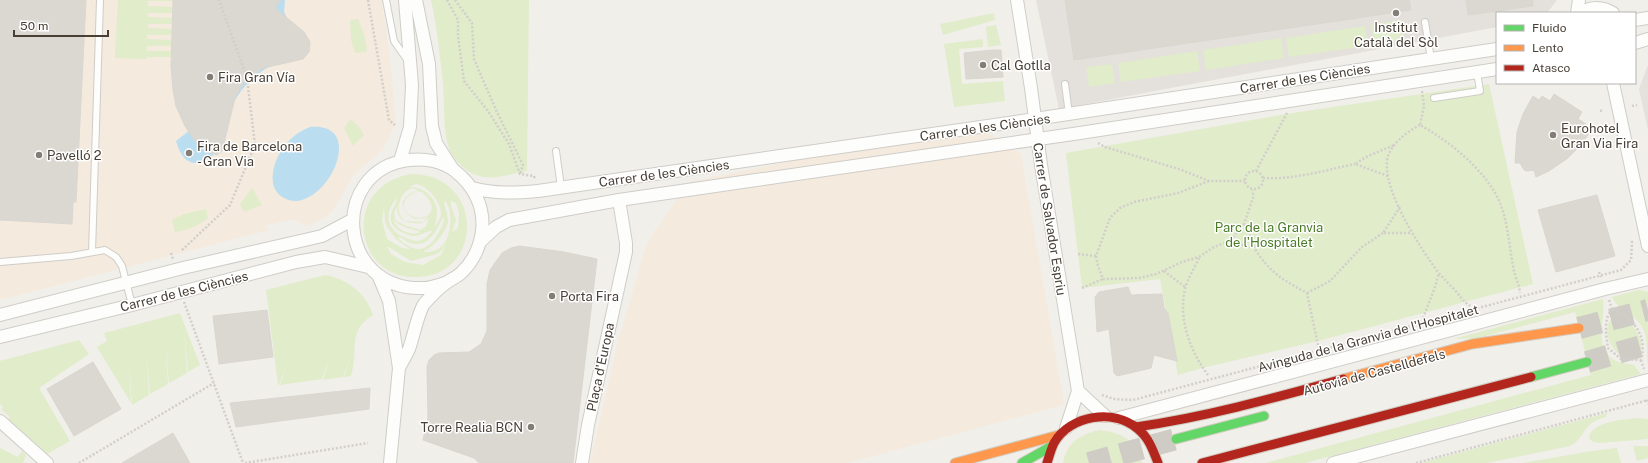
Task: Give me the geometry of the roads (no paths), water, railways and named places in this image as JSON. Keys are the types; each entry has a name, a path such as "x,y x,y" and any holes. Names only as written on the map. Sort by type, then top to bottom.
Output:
{"main road":[{"path":"1136,427 1165,423 1247,405 1472,344 1579,328 1511,347"},
{"path":"1202,463 1587,362 1553,378 1493,397"},
{"path":"1176,439 1276,412"},
{"path":"1022,463 1052,446 1063,432 1081,419 1106,416 1119,418 1136,427 1151,444 1158,463"},
{"path":"955,463 1063,432"},
{"path":"1047,463 1052,446"}],"street":[{"path":"400,161 410,127 412,84 405,0"},
{"path":"416,0 429,64 434,138 452,168"},
{"name":"Carrer de Salvador Espriu","path":"1017,0 1078,391 1063,432"},
{"path":"1579,0 1579,12"},
{"path":"1581,12 1600,4 1612,12"},
{"path":"1636,20 1648,18"},
{"path":"1636,43 1648,39"},
{"name":"Carrer de les Ciències","path":"472,188 488,192 513,194 755,161 1496,49"},
{"name":"Carrer de les Ciències","path":"481,241 496,227 509,220 619,200 1038,140 1496,69"},
{"path":"1613,84 1648,246"},
{"path":"418,159 436,161 452,168 463,177 472,188 480,205 483,223 481,241 473,258 461,273 444,283 426,288 407,288 392,284 379,277 368,266 360,254 354,240 352,220 356,200 367,183 382,169 400,161 418,159"},
{"name":"Plaça d'Europa","path":"582,463 588,425 626,252 626,243 619,200"},
{"name":"Carrer de les Ciències","path":"0,315 183,268 322,236 352,220"},
{"name":"Carrer de les Ciències","path":"0,337 132,305 296,262 325,257 368,266"},
{"path":"379,277 389,301 399,368 390,463"},
{"name":"Avinguda de la Granvia de l'Hospitalet","path":"1119,418 1605,289 1648,279"},
{"path":"399,368 408,351 424,304 444,283"},
{"path":"1333,463 1521,413 1646,376"},
{"path":"1078,391 1106,416"},
{"path":"0,421 47,463"}],"lane":[{"path":"92,252 100,0"},
{"path":"386,0 394,41 411,66"},
{"path":"1424,22 1431,59"},
{"path":"1434,98 1480,91 1477,72"},
{"path":"1065,84 1069,114"},
{"path":"556,151 561,187"},
{"path":"0,262 71,256 105,250 116,257 122,266 132,305"}],"water":[{"path":"265,0 285,0 284,12 290,23 278,60 275,64 253,78 237,97 222,139 211,157 204,162 190,162 182,155 176,141 194,127"},
{"path":"310,127 326,128 335,135 339,145 338,158 333,171 325,184 314,194 300,201 288,200 278,193 274,186 273,171 275,163 290,139"}],"tunnel":[{"path":"1579,328 1648,310"},
{"path":"1587,362 1648,344"},
{"path":"1089,463 1176,439"}],"place":[{"name":"Institut Català del Sòl","path":"1396,13"},
{"name":"Cal Gotlla","path":"983,65"},
{"name":"Fira Gran Vía","path":"210,77"},
{"name":"Eurohotel Gran Via Fira","path":"1553,135"},
{"name":"Fira de Barcelona - Gran Via","path":"189,153"},
{"name":"Pavelló 2","path":"39,155"},
{"name":"Porta Fira","path":"552,296"},
{"name":"Torre Realia BCN","path":"531,427"}],"park label":[{"name":"Parc de la Granvia de l'Hospitalet","path":"1269,234"}]}
